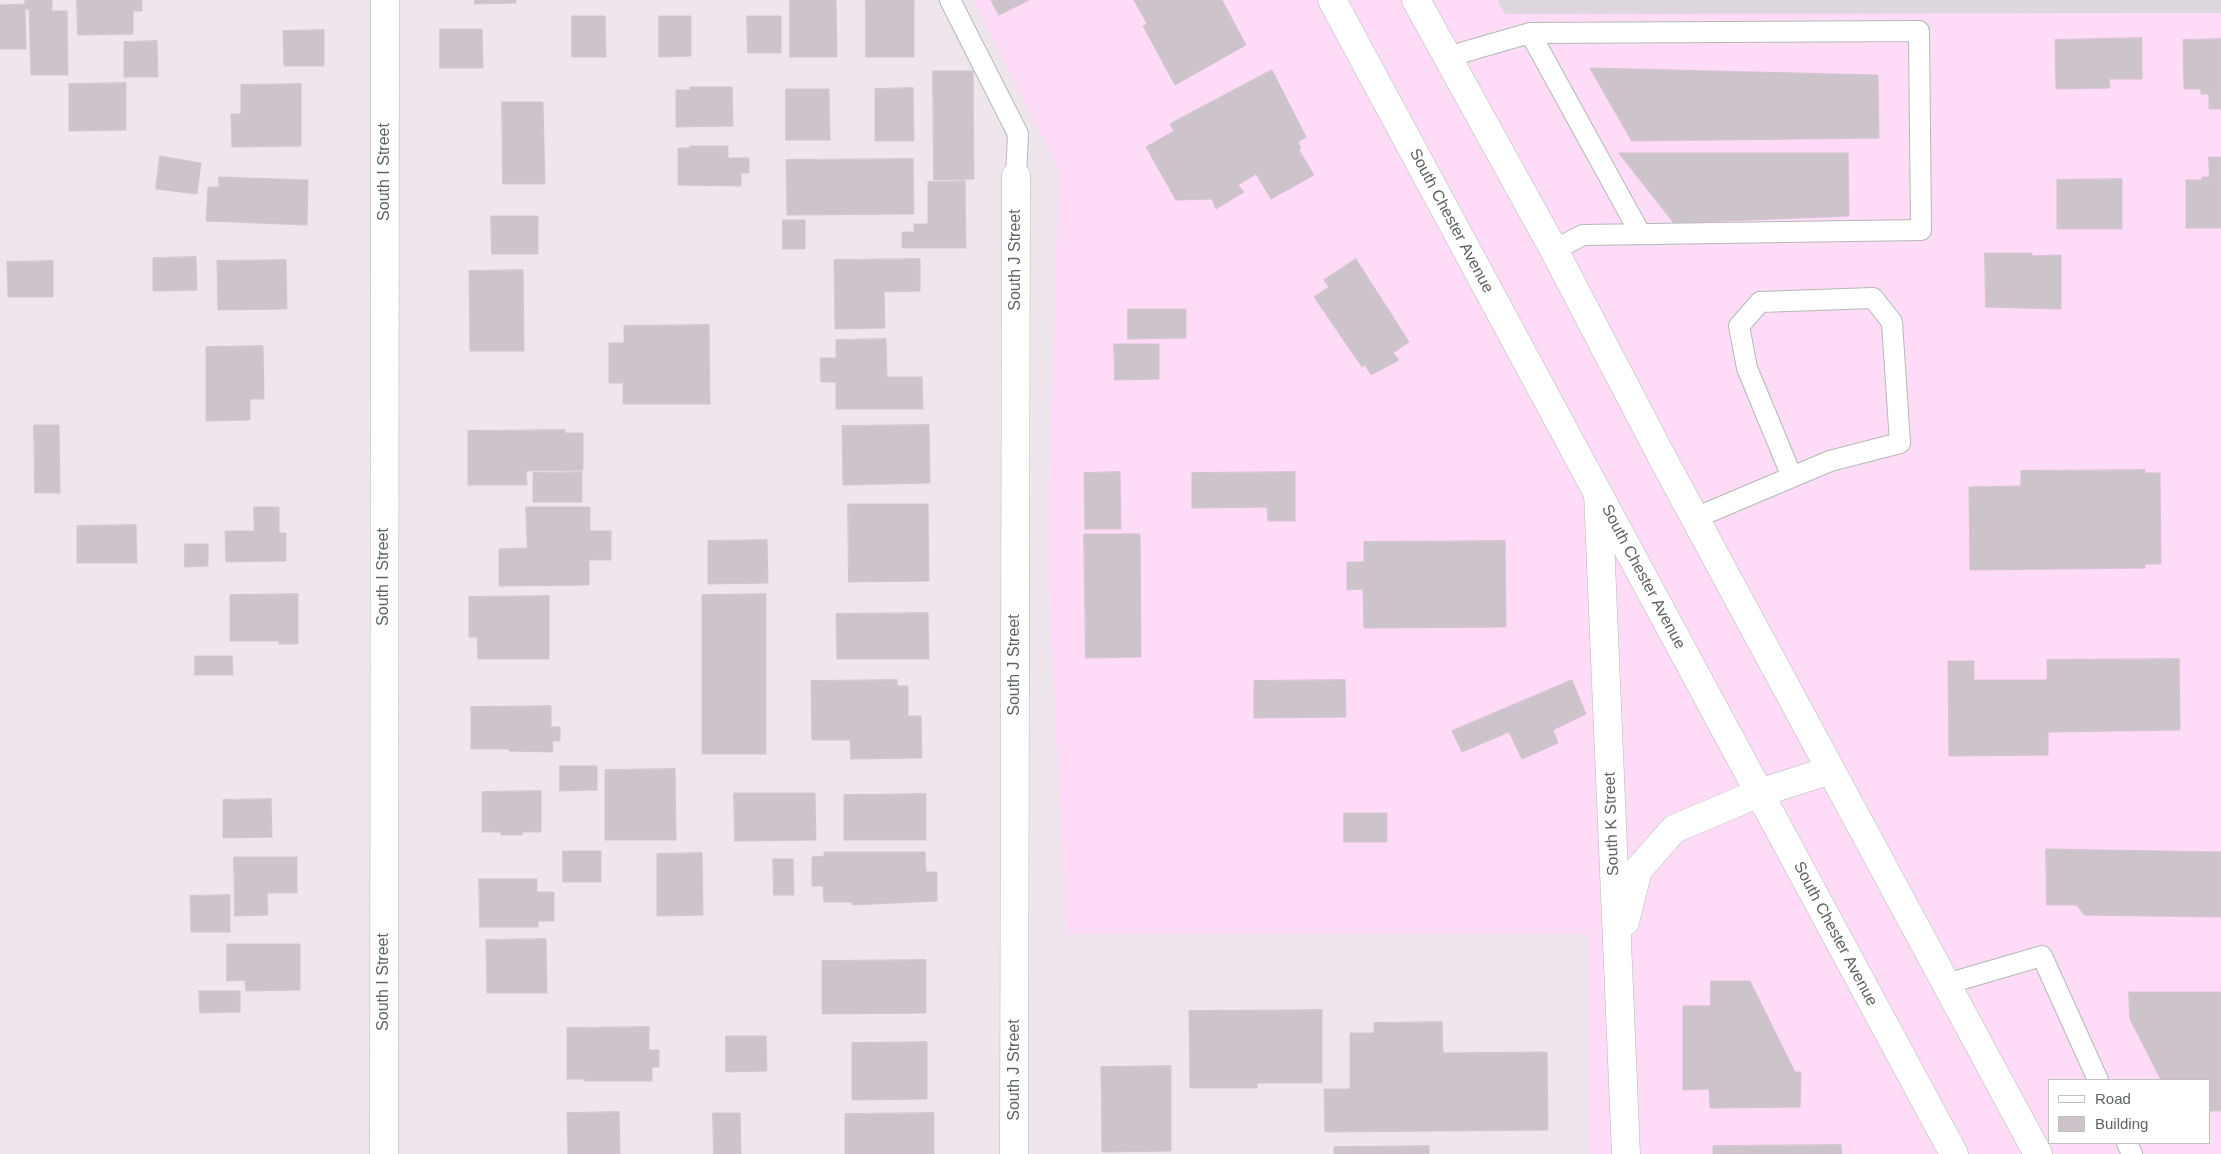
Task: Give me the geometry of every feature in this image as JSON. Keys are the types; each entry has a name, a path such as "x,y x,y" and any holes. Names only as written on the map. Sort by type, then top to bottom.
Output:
{"street":[{"name":"South I Street","path":"384,1154 385,0"},
{"name":"South Chester Avenue","path":"1332,0 1954,1154"},
{"path":"1416,0 1554,250 1695,518 2038,1154"},
{"name":"South J Street","path":"1014,1154 1016,176"},
{"name":"South K Street","path":"1598,494 1626,1154"},
{"path":"1617,952 1638,870 1674,829 1759,793 1831,770"}],"lane":[{"path":"950,0 1018,134 1016,176"},
{"path":"1447,57 1530,33 1919,31 1921,230 1583,235 1554,250"},
{"path":"1530,33 1640,233"},
{"path":"1695,518 1830,461 1900,443 1892,322 1873,298 1760,302 1739,326 1747,368 1792,477"},
{"path":"1946,984 2042,956 2098,1079"}],"shaded area":[{"path":"973,0 1497,0 1505,14 2221,13 2221,1154 1588,1154 1588,934 1066,934 1047,549 1059,170"},
{"path":"1497,0 2221,0 2221,13 1505,14"}],"building":[{"path":"25,0 52,0 52,11 67,11 68,75 31,75 29,9 25,9 26,49 0,49 0,5 25,4"},
{"path":"77,0 142,0 142,11 133,11 133,34 78,35"},
{"path":"475,0 516,0 516,3 475,4"},
{"path":"790,0 836,0 837,57 790,57"},
{"path":"866,0 914,0 914,57 866,57"},
{"path":"991,0 1029,0 999,15"},
{"path":"1134,0 1222,0 1246,45 1175,85 1143,26 1147,24"},
{"path":"572,16 605,16 606,57 572,57"},
{"path":"659,16 691,16 691,56 659,57"},
{"path":"747,16 781,16 781,53 748,53"},
{"path":"440,29 482,29 483,68 440,68"},
{"path":"324,30 324,66 284,66 283,31"},
{"path":"2142,38 2142,79 2109,79 2110,88 2056,89 2055,40"},
{"path":"2221,39 2221,109 2209,109 2209,94 2201,94 2201,89 2184,89 2183,40"},
{"path":"157,41 158,77 124,77 124,42"},
{"path":"1590,68 1878,75 1879,138 1632,141"},
{"path":"1272,70 1306,137 1298,142 1301,148 1299,150 1314,175 1271,199 1256,174 1238,185 1244,192 1216,209 1212,199 1176,200 1146,147 1174,131 1170,124"},
{"path":"933,71 973,71 974,179 934,180"},
{"path":"126,83 126,130 69,131 69,84"},
{"path":"301,84 301,146 232,147 231,114 241,114 241,85"},
{"path":"690,87 732,87 733,126 676,127 676,90 690,90"},
{"path":"913,88 914,141 875,141 875,89"},
{"path":"786,89 829,89 830,140 786,140"},
{"path":"502,102 543,102 545,184 503,184"},
{"path":"690,146 728,146 728,158 749,158 749,173 741,173 741,186 678,185 678,148 690,148"},
{"path":"1619,153 1848,153 1849,216 1674,223"},
{"path":"160,156 201,163 197,194 156,189"},
{"path":"2209,157 2221,157 2221,228 2186,228 2186,180 2202,180 2202,177 2209,177"},
{"path":"913,159 914,214 787,215 786,160"},
{"path":"219,177 308,180 307,225 206,221 208,187 219,187"},
{"path":"2122,179 2122,229 2057,229 2057,180"},
{"path":"965,181 966,248 902,248 902,232 914,232 914,224 928,224 928,182"},
{"path":"491,216 538,216 538,254 492,254"},
{"path":"783,220 805,220 805,249 783,249"},
{"path":"1985,253 2032,253 2032,256 2061,255 2061,309 1986,307"},
{"path":"196,257 197,290 153,291 153,258"},
{"path":"920,259 920,291 884,292 885,328 835,329 834,260"},
{"path":"1356,259 1409,342 1393,353 1399,360 1371,375 1365,365 1362,367 1314,297 1329,287 1324,280"},
{"path":"286,260 287,309 218,310 217,261"},
{"path":"53,261 53,297 8,297 7,262"},
{"path":"523,270 524,351 470,351 469,271"},
{"path":"1128,309 1186,309 1186,338 1128,339"},
{"path":"709,325 710,404 623,404 623,383 609,383 609,343 624,343 624,326"},
{"path":"886,339 887,377 922,377 923,409 836,409 836,382 821,382 820,358 836,358 836,340"},
{"path":"1114,344 1159,344 1159,379 1115,380"},
{"path":"263,346 264,399 250,399 250,420 206,421 206,347"},
{"path":"34,425 59,425 60,493 35,493"},
{"path":"929,425 930,483 843,485 842,426"},
{"path":"565,430 565,433 583,433 583,470 526,471 527,485 468,485 468,431"},
{"path":"2145,470 2145,473 2160,473 2161,564 2145,564 2145,568 1970,570 1969,487 2021,486 2021,471"},
{"path":"582,472 582,502 533,502 533,473"},
{"path":"1120,472 1121,529 1085,529 1084,473"},
{"path":"1295,472 1295,521 1268,521 1267,507 1192,508 1192,473"},
{"path":"848,504 928,504 929,581 849,582"},
{"path":"254,507 279,507 279,533 286,533 286,561 226,562 225,531 254,531"},
{"path":"526,507 590,507 590,531 611,531 611,560 589,560 589,585 499,586 499,549 527,548"},
{"path":"136,525 137,563 77,563 77,526"},
{"path":"1084,534 1140,534 1141,657 1086,658"},
{"path":"767,540 768,583 708,584 708,541"},
{"path":"1505,541 1506,627 1364,628 1363,589 1347,590 1347,562 1364,562 1364,542"},
{"path":"185,544 208,544 208,566 185,567"},
{"path":"298,594 298,644 279,644 279,641 230,641 230,595"},
{"path":"766,594 766,754 702,754 702,595"},
{"path":"549,596 549,659 478,659 477,637 469,637 469,597"},
{"path":"928,613 929,659 837,659 836,614"},
{"path":"195,656 232,656 233,675 195,675"},
{"path":"2179,659 2180,730 2048,732 2048,755 1949,756 1948,661 1974,661 1974,680 2047,680 2047,660"},
{"path":"897,680 897,686 908,686 908,716 921,716 922,758 851,759 850,740 812,740 811,681"},
{"path":"1345,680 1346,717 1254,718 1254,681"},
{"path":"1572,680 1586,714 1553,730 1558,743 1522,759 1509,732 1462,752 1452,731"},
{"path":"551,706 551,727 560,727 560,741 552,741 553,752 471,749 471,707"},
{"path":"560,766 597,766 597,790 560,791"},
{"path":"675,769 676,840 605,840 605,770"},
{"path":"541,791 541,832 522,832 522,835 501,835 501,832 482,832 482,792"},
{"path":"734,793 815,793 816,840 735,841"},
{"path":"926,794 926,840 844,840 844,795"},
{"path":"271,799 272,837 223,838 223,800"},
{"path":"1344,813 1387,813 1387,842 1344,842"},
{"path":"2046,849 2221,852 2221,917 2084,915 2077,905 2047,905"},
{"path":"563,851 601,851 601,882 563,882"},
{"path":"824,852 925,852 926,872 937,872 937,901 852,905 852,902 824,902 823,886 812,886 812,857 825,856"},
{"path":"702,853 703,915 657,916 657,854"},
{"path":"234,857 297,857 297,893 267,893 268,915 235,916"},
{"path":"773,859 793,859 794,895 774,895"},
{"path":"479,879 537,879 537,892 554,892 554,921 538,921 538,927 480,927"},
{"path":"230,895 230,932 191,932 190,896"},
{"path":"546,939 547,993 487,993 486,940"},
{"path":"227,944 300,944 300,990 246,991 245,980 227,981"},
{"path":"926,960 926,1013 822,1014 822,961"},
{"path":"1711,981 1750,981 1795,1072 1801,1072 1800,1107 1710,1108 1709,1089 1683,1090 1683,1006 1710,1006"},
{"path":"199,991 240,991 240,1012 200,1013"},
{"path":"2129,992 2221,992 2221,1111 2211,1111 2211,1079 2160,1079 2130,1019"},
{"path":"1322,1010 1322,1083 1257,1083 1257,1088 1190,1088 1189,1011"},
{"path":"1442,1022 1443,1053 1547,1052 1548,1130 1325,1132 1324,1089 1350,1089 1350,1033 1374,1033 1374,1023"},
{"path":"649,1027 649,1050 659,1050 659,1067 652,1067 652,1081 585,1081 585,1079 567,1079 567,1028"},
{"path":"726,1036 766,1036 767,1071 726,1072"},
{"path":"927,1042 927,1099 852,1100 852,1043"},
{"path":"1171,1066 1171,1151 1102,1152 1101,1067"},
{"path":"619,1112 620,1154 568,1154 567,1113"},
{"path":"713,1113 740,1113 741,1154 714,1154"},
{"path":"934,1113 934,1154 845,1154 845,1114"},
{"path":"1841,1145 1842,1154 1713,1154 1713,1146"},
{"path":"1429,1146 1429,1154 1334,1154 1334,1147"}]}
